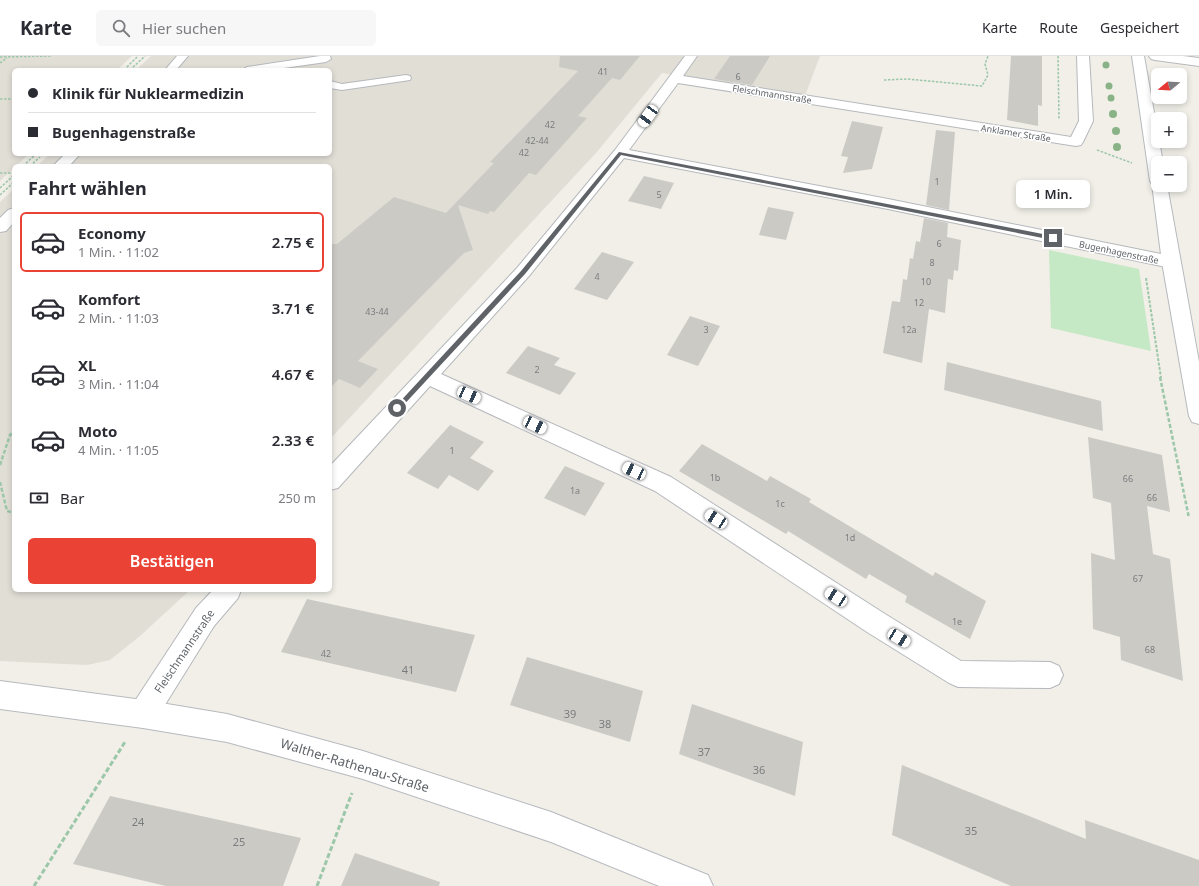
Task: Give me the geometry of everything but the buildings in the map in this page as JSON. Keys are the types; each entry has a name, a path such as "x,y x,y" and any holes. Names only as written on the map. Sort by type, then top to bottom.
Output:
{"street":[{"path":"332,479 523,272 620,153 675,79 690,56"},
{"path":"1076,142 1086,121 1083,56"},
{"path":"1138,56 1154,156"},
{"path":"1155,56 1199,62"},
{"name":"Fleischmannstraße","path":"675,79 869,109"},
{"name":"Anklamer Straße","path":"869,109 1076,142"},
{"name":"Bugenhagenstraße","path":"620,153 888,204 1171,262"},
{"path":"63,164 70,156"},
{"path":"1160,192 1171,262 1199,416"},
{"path":"0,227 12,215"},
{"path":"426,376 663,484 876,623 958,674 1050,675"},
{"name":"Fleischmannstraße","path":"142,714 204,617 227,592"},
{"name":"Walther-Rathenau-Straße","path":"0,695 142,714 227,728 363,765 551,827 697,886"}],"lane":[{"path":"172,68 183,56"},
{"path":"267,68 326,62"},
{"path":"332,85 342,87 406,78"}],"path":[{"path":"0,57 51,56"},
{"path":"126,68 138,56"},
{"path":"132,68 145,56"},
{"path":"884,80 907,79 982,86 988,75 985,64 988,56"},
{"path":"0,63 7,58"},
{"path":"0,99 12,99"},
{"path":"1076,142 1138,166"},
{"path":"25,164 34,156"},
{"path":"32,164 41,156"},
{"path":"0,173 12,174"},
{"path":"0,188 12,176"},
{"path":"0,195 12,184"},
{"path":"1147,283 1162,381 1189,518"},
{"path":"0,465 12,433"},
{"path":"0,482 7,511 12,512"},
{"path":"34,886 142,714"},
{"path":"317,886 363,765"}],"shaded area":[{"path":"0,56 132,56 119,68 12,68 12,156 27,156 18,164 12,164 12,170 0,181"},
{"path":"151,56 820,56 805,96 662,73 596,153 332,437 332,164 39,164 48,156 332,156 332,68 138,68"},
{"path":"12,191 12,592 188,592 140,636 110,660 87,665 0,661 0,202"}],"green space":[{"path":"1049,250 1139,269 1151,351 1051,328"}],"route":[{"path":"397,408 523,272 620,153 888,204 1053,238"}]}
